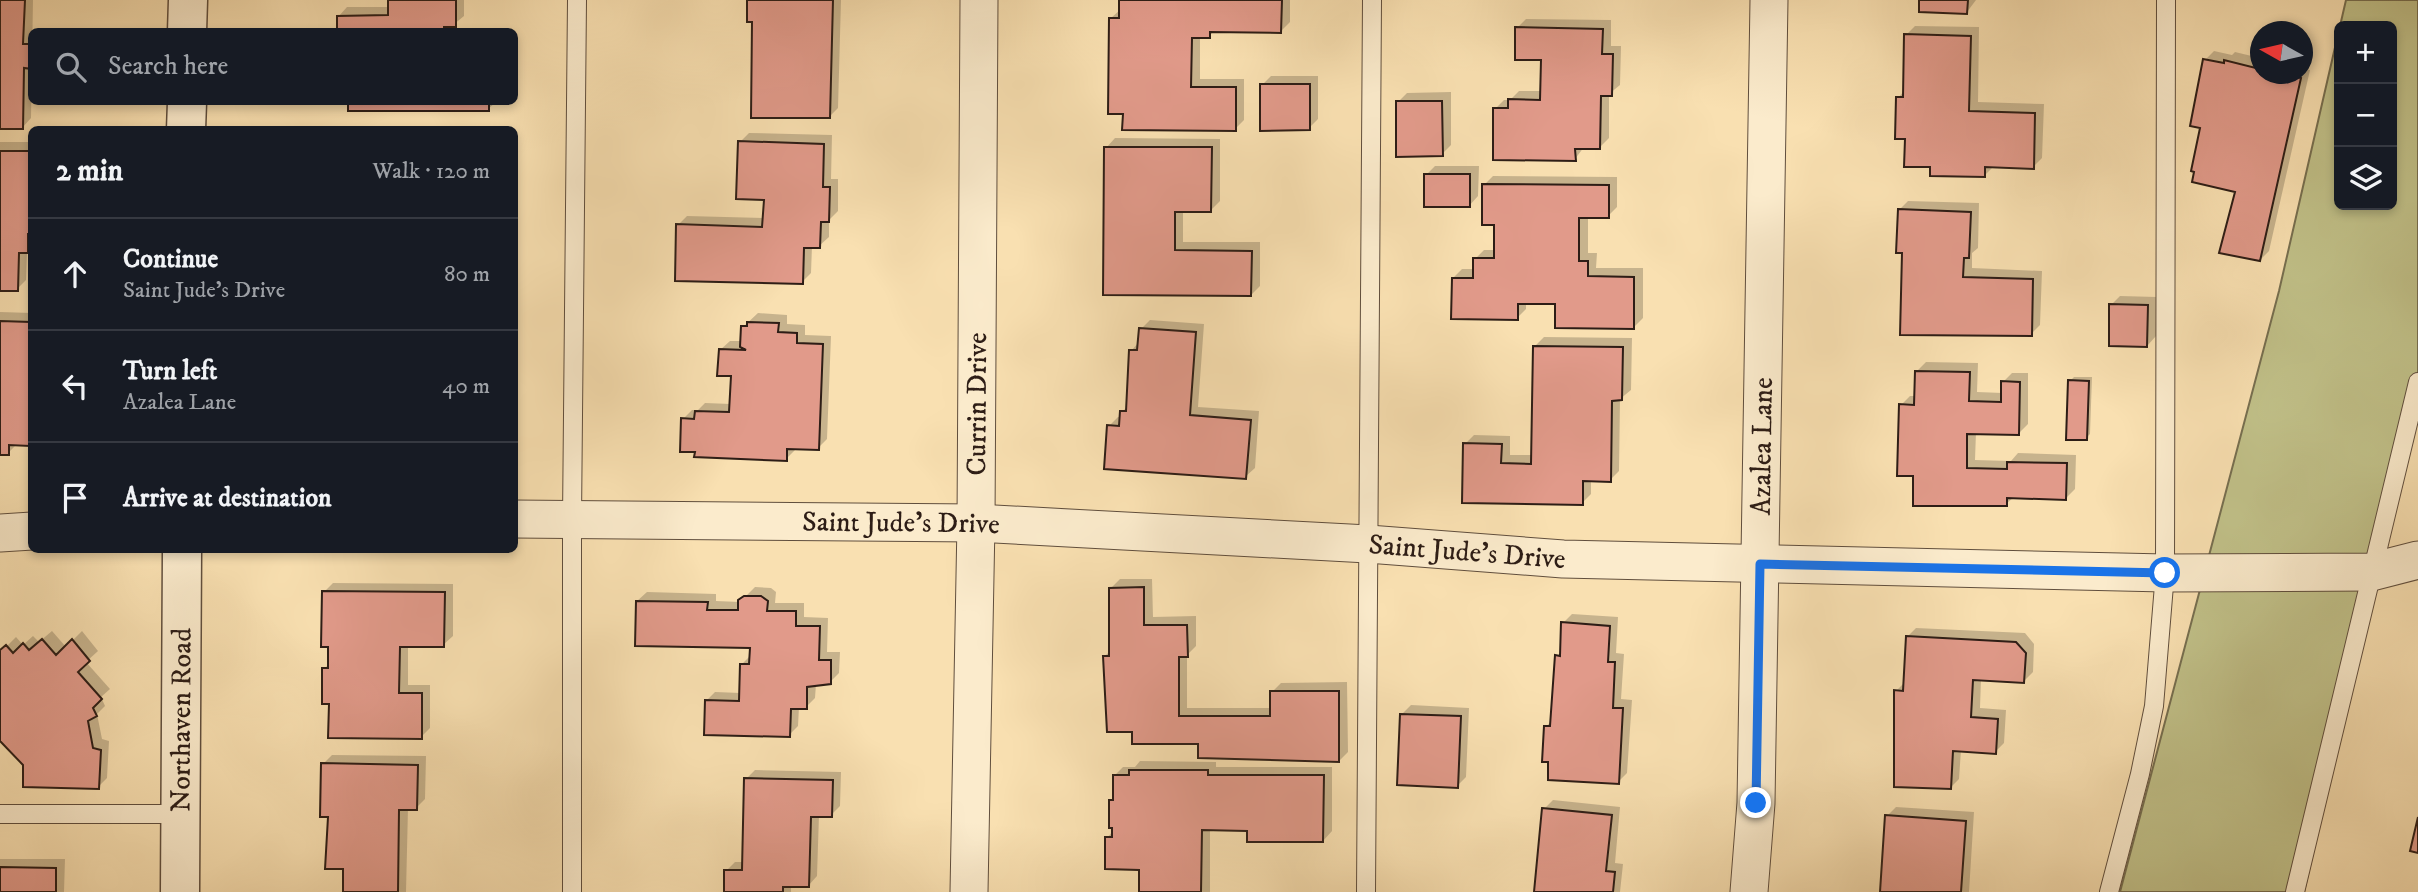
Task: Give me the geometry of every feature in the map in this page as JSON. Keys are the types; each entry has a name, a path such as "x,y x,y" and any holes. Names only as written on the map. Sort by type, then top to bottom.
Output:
{"street":[{"path":"187,28 188,0"},
{"name":"Currin Drive","path":"969,892 976,523 979,0"},
{"name":"Azalea Lane","path":"1749,892 1756,803 1769,0"},
{"path":"186,126 187,105"},
{"name":"Saint Jude's Drive","path":"518,519 976,523 1368,544 1563,559 2165,573 2371,572 2418,560"},
{"path":"0,533 28,531"},
{"name":"Northaven Road","path":"180,892 183,553"}],"lane":[{"path":"572,892 577,0"},
{"path":"1366,892 1372,0"},
{"path":"2109,892 2140,774 2154,706 2165,573 2166,0"},
{"path":"2295,892 2418,382"},
{"path":"0,814 180,814"}],"green space":[{"path":"2346,0 2418,0 2418,393 2304,892 2120,892 2279,291 2334,52 2334,210 2397,210 2397,21 2341,21"}],"building":[{"path":"0,0 25,0 23,44 28,44 28,68 24,68 23,129 0,129"},
{"path":"388,0 456,0 456,27 337,28 337,16 388,15"},
{"path":"747,0 833,0 830,118 751,118 752,22 747,22"},
{"path":"1119,0 1282,0 1281,33 1210,32 1210,38 1192,38 1191,87 1236,87 1236,131 1122,130 1123,114 1108,114 1109,18 1119,18"},
{"path":"1919,0 1968,0 1967,14 1919,12"},
{"path":"1515,27 1603,29 1602,54 1613,54 1612,96 1601,96 1600,149 1575,149 1576,161 1493,160 1493,108 1508,108 1508,99 1540,100 1541,60 1515,60"},
{"path":"1904,34 1971,36 1969,111 2035,113 2034,169 1985,167 1985,177 1930,176 1930,167 1904,167 1905,139 1895,139 1896,97 1903,97"},
{"path":"2203,59 2224,63 2224,60 2250,66 2250,84 2300,84 2260,261 2219,253 2235,192 2192,182 2194,172 2191,171 2200,128 2190,126"},
{"path":"1260,84 1310,84 1310,130 1260,131"},
{"path":"1396,101 1442,101 1443,156 1396,157"},
{"path":"348,105 489,105 489,111 348,111"},
{"path":"738,141 824,144 823,187 830,187 829,222 821,222 820,248 804,248 803,284 675,281 676,224 762,227 764,200 736,199"},
{"path":"1104,147 1212,147 1211,212 1175,212 1175,250 1252,251 1251,296 1103,295"},
{"path":"0,151 28,151 28,253 19,253 18,291 0,291"},
{"path":"1424,174 1470,174 1470,207 1424,207"},
{"path":"1482,184 1609,185 1609,218 1579,218 1579,261 1588,261 1588,276 1634,277 1634,329 1555,328 1555,304 1518,304 1518,320 1451,319 1452,278 1473,278 1473,258 1494,258 1494,225 1482,225"},
{"path":"1898,209 1971,212 1969,258 1964,258 1963,277 2033,279 2032,336 1900,335 1902,253 1896,253"},
{"path":"2109,304 2148,305 2147,347 2109,346"},
{"path":"0,321 28,322 28,446 9,445 9,455 0,455"},
{"path":"747,322 779,323 778,332 797,333 797,343 823,344 819,450 787,449 787,461 694,457 695,452 680,452 681,418 694,419 695,411 729,412 731,376 717,376 719,349 746,350 740,347 741,326 747,326"},
{"path":"1139,328 1196,332 1190,415 1251,420 1246,479 1104,469 1107,425 1119,426 1120,411 1126,411 1129,350 1137,350"},
{"path":"1533,346 1623,347 1622,400 1612,401 1611,482 1583,481 1583,505 1462,503 1463,443 1502,444 1501,463 1531,464"},
{"path":"1915,371 1970,372 1969,401 2001,402 2001,381 2020,382 2019,435 1967,434 1967,468 2007,469 2007,462 2067,463 2066,500 2007,498 2007,506 1913,506 1913,476 1897,476 1899,404 1914,405"},
{"path":"2068,380 2089,381 2087,440 2066,440"},
{"path":"1144,587 1144,625 1187,625 1188,657 1179,657 1179,716 1270,716 1270,691 1339,691 1339,762 1198,758 1198,744 1132,744 1132,732 1107,732 1103,656 1109,656 1109,588"},
{"path":"322,591 445,592 444,647 400,647 399,693 422,693 422,739 328,738 329,704 322,704 322,668 328,668 328,647 321,647"},
{"path":"744,596 761,596 768,601 767,611 796,611 796,626 820,626 819,660 831,660 831,684 807,687 807,709 791,709 790,737 704,735 705,700 739,701 740,664 749,664 750,648 635,646 636,601 708,602 707,610 738,610 738,600"},
{"path":"1561,622 1610,626 1608,662 1615,662 1613,708 1623,708 1619,784 1548,780 1548,762 1542,762 1544,726 1550,726 1555,655 1560,656"},
{"path":"1906,636 2016,642 2026,653 2024,683 1973,680 1971,717 1998,719 1996,754 1953,751 1951,789 1894,787 1894,690 1903,691"},
{"path":"42,639 56,655 72,639 90,661 78,672 102,699 93,708 97,716 88,721 93,748 101,750 99,789 23,787 23,765 0,741 0,650 6,645 13,653 23,643 29,650"},
{"path":"1400,714 1461,716 1458,788 1397,785"},
{"path":"321,763 418,765 417,810 399,810 398,892 343,892 343,869 325,869 328,817 320,817"},
{"path":"1129,770 1208,770 1208,775 1324,775 1323,842 1247,842 1247,831 1202,830 1201,892 1139,892 1139,870 1105,869 1105,837 1112,837 1112,828 1109,828 1109,800 1113,800 1113,775 1129,775"},
{"path":"744,778 833,780 832,817 811,817 809,887 783,887 783,892 724,892 724,870 742,870"},
{"path":"1542,808 1612,815 1606,871 1615,872 1613,892 1534,892"},
{"path":"1885,815 1966,821 1961,892 1880,892"},
{"path":"2418,817 2418,853 2410,851"},
{"path":"0,867 56,868 56,892 0,892"}],"route":[{"path":"1756,803 1760,564 2165,573"}]}
